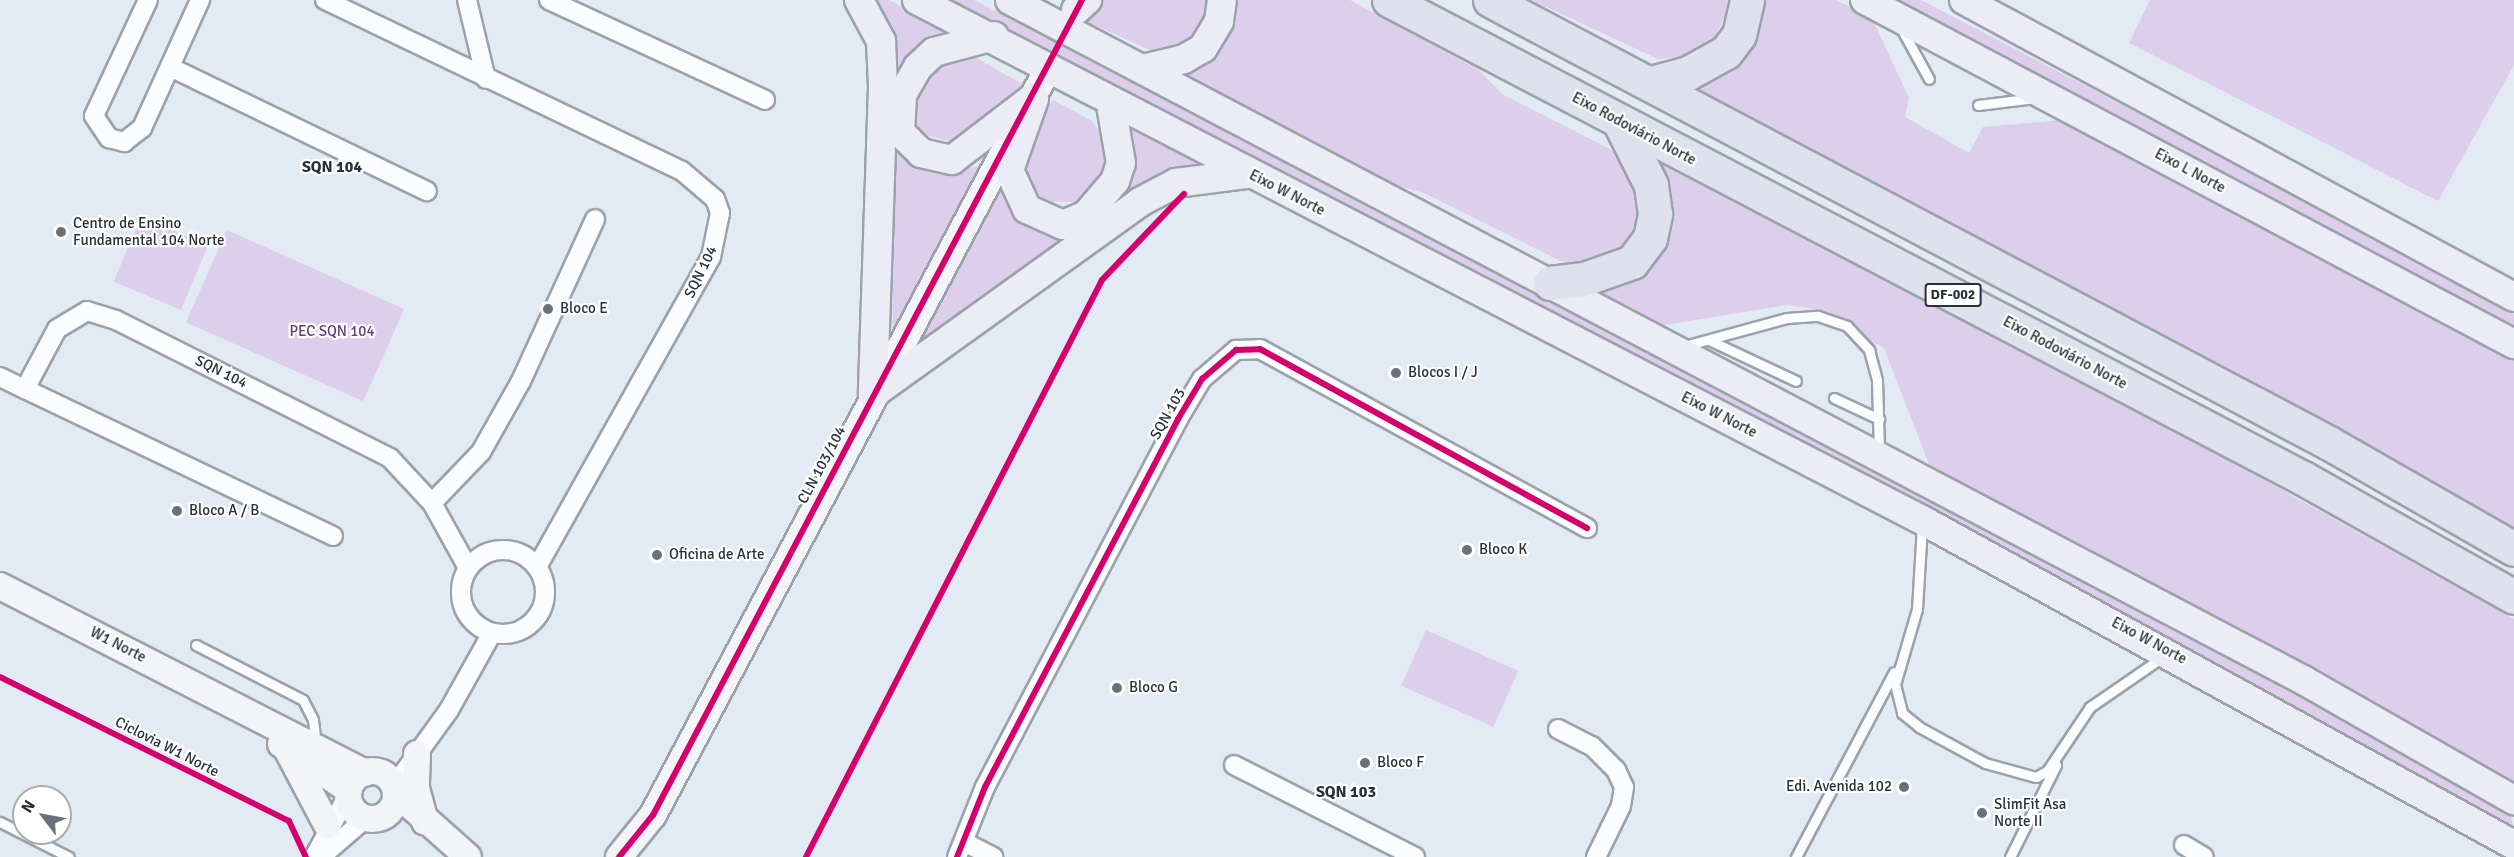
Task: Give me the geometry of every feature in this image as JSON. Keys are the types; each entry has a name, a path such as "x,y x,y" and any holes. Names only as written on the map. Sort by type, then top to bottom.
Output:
{"highway":[{"name":"Eixo Rodoviário Norte","path":"1389,0 2303,478 2514,597"},
{"path":"1490,0 2329,442 2514,549"},
{"path":"1651,83 1688,73 1726,52 1739,35 1747,0"},
{"path":"1550,283 1584,279 1632,262 1650,238 1655,214 1651,185 1619,121"}],"main road":[{"path":"859,0 881,40 883,87 873,394"},
{"name":"Eixo W Norte","path":"917,0 994,36 1112,105 1922,520 2171,652 2514,845"},
{"path":"1010,0 1677,348 2305,681 2514,801"},
{"path":"1142,69 1184,60 1203,48 1219,21 1222,0"},
{"name":"Eixo L Norte","path":"1864,0 2514,344"},
{"path":"1964,0 2514,297"},
{"path":"994,36 934,52 918,67 902,95 900,132 921,153 952,160 1038,88"},
{"path":"1038,88 1009,170 1027,208 1063,225 1086,215 1115,181 1121,163 1112,105"},
{"path":"873,394 1140,202 1176,183 1249,174"}],"street":[{"path":"148,0 98,103 96,127 124,142 134,137 172,68 200,0"},
{"name":"SQN 104","path":"325,0 682,171 715,199 720,213 711,257 537,567"},
{"path":"467,0 486,79"},
{"path":"549,0 765,100"},
{"path":"172,68 427,191"},
{"name":"CLN 103/104","path":"619,857 653,815 873,394 1038,88"},
{"path":"432,503 481,452 521,381 596,219"},
{"name":"SQN 104","path":"25,389 57,329 87,311 116,320 349,435 390,458 432,503 468,568"},
{"name":"SQN 103","path":"993,857 960,849 985,787 1178,419 1202,379 1236,350 1260,350 1587,528"},
{"path":"0,377 333,536"},
{"path":"503,550 516,552 537,567 544,593 535,618 514,632 492,633 476,624 462,604 468,568 478,558 503,550"},
{"name":"W1 Norte","path":"0,586 236,704 316,747 426,822 464,855"},
{"path":"314,857 327,825 424,745 492,633"},
{"name":"W1 Norte","path":"236,704 286,748 373,785"},
{"path":"1558,729 1592,746 1616,770 1624,787 1621,806 1596,857"},
{"path":"424,745 416,788 426,822"},
{"path":"286,748 327,825"},
{"path":"1234,765 1415,857"},
{"path":"373,785 374,818"},
{"path":"373,785 352,809 374,818"},
{"name":"CLN 103/104","path":"642,857 653,815"},
{"path":"321,857 374,818"},
{"name":"W1 Norte","path":"374,818 464,855"},
{"path":"2184,845 2204,857"}],"lane":[{"path":"1894,15 1929,80"},
{"path":"1978,105 2049,97"},
{"path":"1677,348 1787,318 1818,316 1839,322 1869,350 1879,419 1879,457"},
{"path":"1708,340 1796,381"},
{"path":"1834,398 1879,419"},
{"path":"1922,520 1922,573 1895,684 1902,713 1985,763 2036,777 2108,691 2171,652"},
{"path":"196,645 303,700 314,720 316,747"},
{"path":"1796,857 1901,659"},
{"path":"2010,857 2068,741"},
{"path":"0,822 69,857"}],"green space":[{"path":"869,0 889,0 965,40 954,39 895,120 958,169 982,166 893,334 888,112"},
{"path":"941,0 974,0 1850,455 2225,654 2511,815 2514,835"},
{"path":"1101,0 1209,0 1208,14 1189,43 1159,54 1083,20"},
{"path":"1225,0 1350,0 1479,70 1502,94 1608,148 1630,164 1644,215 1621,255 1573,267 1424,193 1368,178 1165,71"},
{"path":"1531,0 1732,0 1714,40 1687,57 1658,59"},
{"path":"1754,0 1836,0 1872,18 1909,98 1905,117 1969,153 1983,127 2062,120 2514,360 2514,533 1673,82"},
{"path":"1888,0 1921,0 2332,214 2514,314 2514,331"},
{"path":"2150,0 2514,0 2514,65 2438,201 2129,43"},
{"path":"973,56 1022,84 1006,105 952,142 913,131 910,99 917,85 940,64"},
{"path":"1053,100 1092,121 1110,146 1111,164 1087,202 1046,202 1025,191 1022,146"},
{"path":"1118,119 1211,166 910,350 1006,166 1039,222 1109,204"},
{"path":"1656,162 2167,426 2514,619 2514,798 1932,472 1884,348 1810,308 1788,305 1659,326 1584,291 1608,288 1630,277"},
{"path":"141,217 208,246 181,310 114,281"},
{"name":"PEC SQN 104","path":"227,230 404,309 363,401 186,322"},
{"path":"1426,630 1518,671 1493,727 1401,686"}],"tunnel":[{"path":"1042,80 1070,23"}],"cycle path":[{"path":"619,857 653,815 1082,0"},
{"path":"806,857 1102,280 1184,194"},
{"path":"957,857 985,787 1178,419 1202,379 1236,350 1260,349 1587,528"},
{"name":"Ciclovia W1 Norte","path":"0,677 289,821 306,857"}],"place":[{"name":"Centro de Ensino Fundamental 104 Norte","path":"61,232"},
{"name":"Bloco E","path":"548,309"},
{"name":"Blocos I / J","path":"1396,373"},
{"name":"Bloco A / B","path":"177,511"},
{"name":"Bloco K","path":"1467,550"},
{"name":"Oficina de Arte","path":"657,555"},
{"name":"Bloco G","path":"1117,688"},
{"name":"Bloco F","path":"1365,763"},
{"name":"Edi. Avenida 102","path":"1904,787"},
{"name":"SlimFit Asa Norte II","path":"1982,813"}],"district":[{"name":"SQN 104","path":"332,167"},
{"name":"SQN 103","path":"1346,792"}]}
